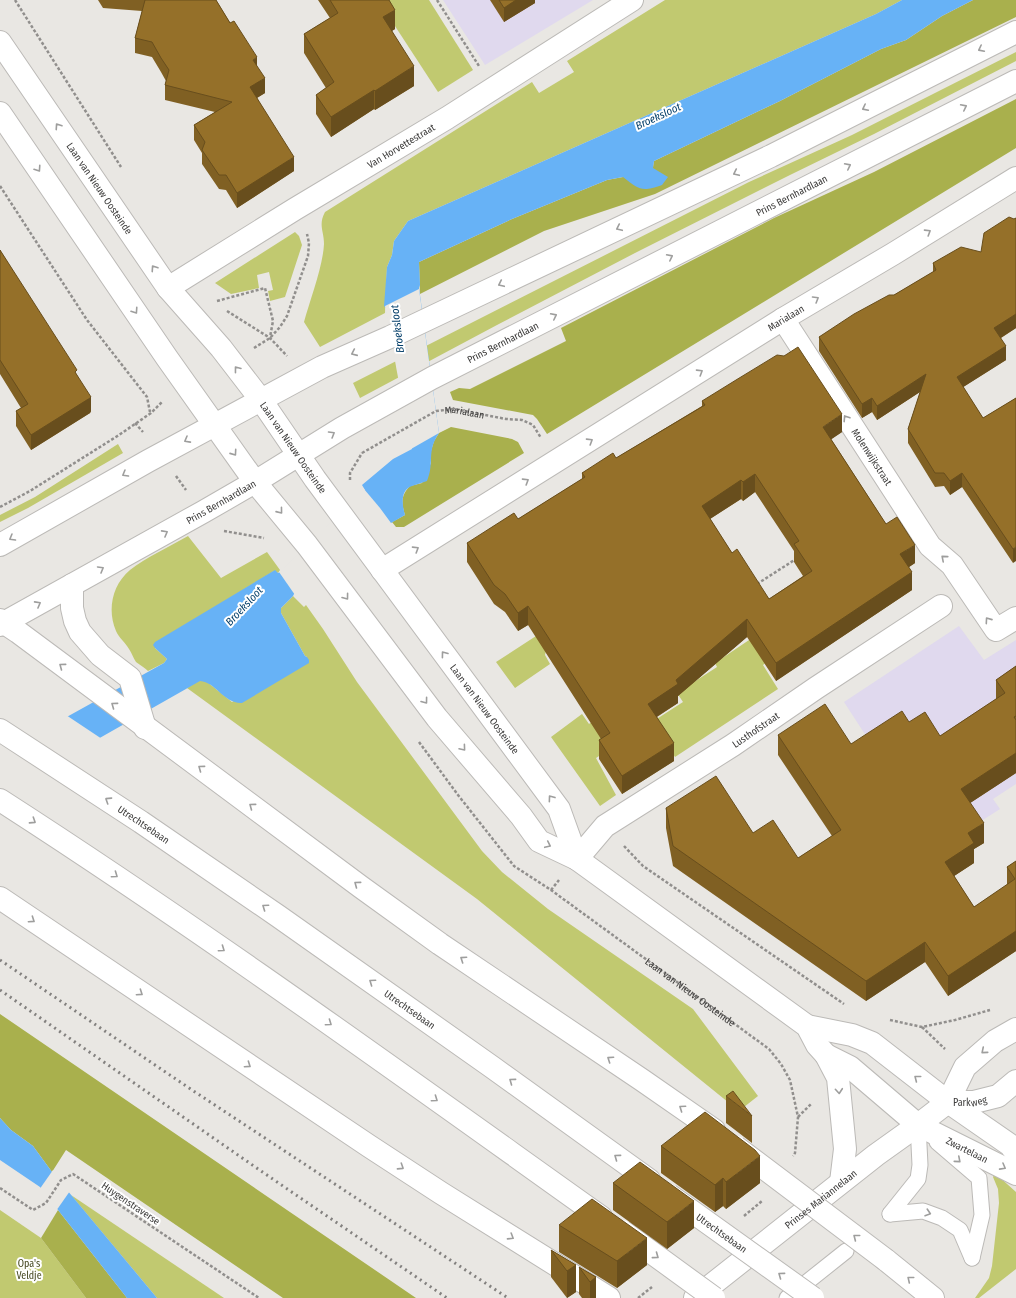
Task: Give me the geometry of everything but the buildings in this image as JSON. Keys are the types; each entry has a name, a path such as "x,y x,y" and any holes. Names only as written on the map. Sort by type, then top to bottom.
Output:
{"main road":[{"name":"Van Horvettestraat","path":"168,288 295,209 447,118 632,0"},
{"path":"0,545 214,425 322,367 390,337 771,156 1016,32"},
{"name":"Laan van Nieuw Oosteinde","path":"0,42 168,288 221,348 261,400 340,513 559,809 577,859"},
{"name":"Prins Bernhardlaan","path":"1,623 72,586 254,482 342,428 432,378 1016,81"},
{"path":"0,113 167,358 254,482 307,545 438,718 521,816 539,841 577,859 807,1026 818,1045 826,1055 838,1078 845,1149 841,1182"},
{"name":"Marialaan","path":"382,570 783,319 893,254 1016,178"},
{"name":"Molenwijkstraat","path":"783,319 930,546 952,565 996,630 1016,618"},
{"path":"72,586 72,608 78,628 91,646 108,662 130,678 145,728"},
{"name":"Lusthofstraat","path":"577,859 605,826 733,745 816,688 941,606"},
{"path":"1,623 440,944 714,1130 934,1298"},
{"name":"Utrechtsebaan","path":"0,730 141,822 384,990 813,1298"},
{"path":"0,800 83,853 310,1010 714,1298"},
{"path":"0,898 369,1146 609,1298"},
{"path":"807,1026 852,1035 872,1043 948,1102 1010,1145 1016,1153"},
{"name":"Parkweg","path":"1016,1029 996,1041 965,1068 948,1102 974,1102 998,1096 1016,1081"},
{"path":"826,1055 850,1067 918,1125"},
{"name":"Prinses Mariannelaan","path":"695,1298 841,1182 948,1102"},
{"name":"Zwartelaan","path":"918,1125 1016,1174"}],"lane":[{"path":"918,1125 979,1178 982,1215 972,1258 960,1230 942,1218 923,1211 890,1214 918,1179 920,1165 918,1125"},
{"path":"787,1298 846,1251"}],"path":[{"path":"15,0 121,167"},
{"path":"437,0 494,88"},
{"path":"0,186 86,320 147,397 151,413"},
{"path":"270,338 287,316 308,256 308,237 305,227 295,209"},
{"path":"219,306 213,302 265,288 273,321 270,338"},
{"path":"226,310 270,338"},
{"name":"Marialaan","path":"350,483 350,473 362,453 436,411 454,409 506,419 522,420 533,426 557,461"},
{"path":"0,507 30,491 135,424"},
{"path":"755,585 802,555"},
{"name":"Laan van Nieuw Oosteinde","path":"551,890 769,1049 782,1064 790,1080 798,1117"},
{"path":"922,1027 993,1010"},
{"name":"Huygenstraverse","path":"0,1188 33,1210 46,1203 61,1180 73,1174 259,1298"}],"shaded area":[{"path":"443,0 593,0 485,65"},
{"path":"959,626 984,660 1016,640 1016,784 993,799 1000,809 939,848 844,702"}],"green space":[{"path":"378,0 429,0 473,70 438,92"},
{"path":"665,0 902,0 876,14 408,221 394,241 392,255 387,267 385,313 320,347 304,322 316,283 323,253 324,239 322,221 325,212 532,82 539,93 574,72 567,61"},
{"path":"973,0 1016,0 1016,17 655,194 544,231 420,294 419,262 512,219 607,180 623,177 653,167 654,161 780,101 881,49 906,40 942,16"},
{"path":"1016,52 1016,61 874,134 635,253 360,398 353,383 749,182 852,135"},
{"path":"1016,99 1016,148 547,434 533,415 453,400 450,392 459,388 470,389 566,341 561,328 774,218 874,172"},
{"path":"295,232 299,236 302,245 285,297 270,301 268,291 273,290 269,272 257,275 259,288 231,294 215,283"},
{"path":"451,427 512,439 518,442 524,453 404,527 396,527 392,522 405,515 402,503 403,496 410,486 422,483 431,463 430,454 434,441 439,433"},
{"path":"118,444 123,453 28,508 0,522 0,515 35,497"},
{"path":"188,536 221,578 267,552 280,570 278,573 274,571 220,604 155,648 167,659 164,663 148,671 136,662 126,644 116,631 112,615 115,590 130,570"},
{"path":"293,596 304,607 306,605 357,682 482,851 502,872 548,909 693,1009 758,1096 739,1111 477,899 187,688 200,680 206,681 232,702 307,657 305,656 281,613 281,608"},
{"path":"579,608 548,642 545,655 550,664 515,688 496,662"},
{"path":"755,636 770,659 763,665 778,689 675,757 652,722 683,702 677,693 717,667 715,663"},
{"path":"582,714 589,724 594,720 613,747 596,758 616,795 600,806 551,737"},
{"path":"0,1014 416,1298 283,1298 66,1150 52,1172 33,1146 11,1130 0,1118"},
{"path":"994,1175 997,1175 1016,1192 1016,1269 979,1298 975,1298 989,1278 992,1266 999,1203 998,1189 993,1177"},
{"path":"71,1195 224,1298 157,1298"},
{"name":"Opa's Veldje","path":"0,1210 41,1238 86,1298 0,1298"},
{"path":"58,1210 127,1298 86,1298 41,1238"}],"water":[{"name":"Broeksloot","path":"902,0 973,0 942,16 906,40 881,49 780,101 654,161 653,168 668,177 662,185 645,189 633,185 623,177 607,180 512,219 419,262 419,288 439,433 433,446 429,474 427,481 412,486 405,491 403,507 405,515 391,523 380,508 378,508 281,608 281,613 305,656 309,660 309,663 242,703 230,700 211,685 200,681 24,781 0,754 164,663 167,659 155,648 153,645 155,642 275,570 278,573 280,572 365,490 362,485 393,459 412,449 386,308 384,306 387,267 392,255 394,241 408,221 876,14"},
{"path":"0,1118 11,1130 33,1146 52,1172 157,1298 127,1298 40,1187 0,1160"}],"pier":[{"path":"419,289 439,433 411,449 385,306"},
{"path":"364,489 380,508 295,595 279,572"},
{"path":"66,715 102,739 0,797 0,751"},
{"path":"53,1170 70,1191 56,1211 39,1190"}],"railway":[{"path":"0,960 192,1090 508,1298"},
{"path":"0,990 447,1298"}]}
